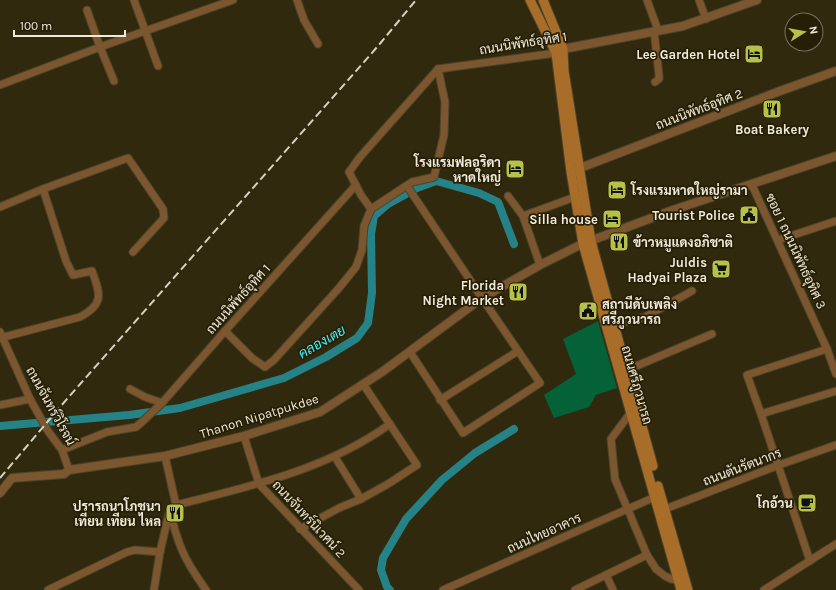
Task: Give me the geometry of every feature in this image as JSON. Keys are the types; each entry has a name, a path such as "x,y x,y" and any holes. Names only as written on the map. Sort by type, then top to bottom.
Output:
{"main road":[{"name":"ถนนศรีภูวนารถ","path":"530,0 559,51"},
{"name":"ถนนศรีภูวนารถ","path":"543,0 559,51 575,170 587,242 627,370 681,590"},
{"name":"ถนนศรีภูวนารถ","path":"575,170 575,197 631,412 655,497 688,590"}],"street":[{"path":"134,0 158,66"},
{"path":"0,85 100,47 233,0"},
{"path":"297,0 304,20 318,44"},
{"path":"647,0 656,31 659,79 655,82"},
{"path":"699,0 706,19"},
{"name":"ถนนนิพัทธ์อุทิศ 1","path":"438,69 559,51 683,26 706,19 755,0"},
{"path":"87,10 114,81"},
{"path":"371,209 361,195 349,172 360,157 438,69"},
{"path":"225,331 252,358 265,367 274,360 356,267 362,250 364,226 371,209 412,182 434,177 444,135 445,102 438,69"},
{"name":"ถนนนิพัทธ์อุทิศ 2","path":"575,170 836,71"},
{"name":"Thanon Nipatpukdee","path":"0,493 12,478 64,474 69,470 165,456 244,436 320,412 410,352 482,298 540,265 587,242 673,210 836,156"},
{"path":"0,207 43,189 128,158 163,209 164,218 133,252"},
{"name":"ถนนนิพัทธ์อุทิศ 1","path":"62,450 107,432 136,426 143,421 162,403 356,185"},
{"name":"ซอย 1 ถนนนิพัทธ์อุทิศ 3","path":"752,185 828,349 836,374"},
{"path":"407,186 540,383 462,434 410,352"},
{"path":"1,335 80,317 90,312 97,303 100,292 92,272 73,275 66,261 43,189"},
{"path":"508,196 523,216 540,265"},
{"path":"523,216 575,197"},
{"path":"778,240 836,221"},
{"path":"614,325 644,317 692,291"},
{"path":"627,370 712,334"},
{"name":"ถนนจันทร์วิโรจน์","path":"1,335 37,412 48,432 62,450 69,470"},
{"path":"810,561 762,414 747,374 828,349"},
{"path":"440,400 518,351"},
{"path":"300,529 361,499 417,465 363,384"},
{"path":"130,389 145,397 162,403"},
{"path":"762,414 836,391"},
{"path":"0,405 30,398"},
{"path":"631,412 611,439 615,479 647,555 656,569 665,576 678,580"},
{"path":"154,590 160,552 170,511 176,505 259,484 335,457 370,439 390,424"},
{"name":"ถนนจันทร์นิเวศน์ 2","path":"244,436 259,484 359,590"},
{"name":"ถนนตันรัตนากร","path":"661,511 778,465 836,445"},
{"path":"165,456 176,505"},
{"path":"335,457 361,499"},
{"name":"ถนนไทยอาคาร","path":"443,590 655,497"},
{"path":"170,511 182,550 192,569 206,590"},
{"path":"764,590 836,544"},
{"path":"48,590 127,552 135,550 160,552"},
{"path":"575,590 647,555"},
{"path":"606,575 613,590"}],"green space":[{"path":"598,321 617,388 596,395 589,407 554,418 544,395 576,374 563,339"}],"waterway":[{"name":"คลองเตย","path":"0,426 129,415 180,408 284,378 326,357 357,338 368,323 372,293 371,234 374,216 388,204 417,188 436,181 479,193 498,202 514,244"},
{"name":"คลองเตย","path":"390,590 387,587 381,570 383,558 406,519 442,480 475,453 514,429"}],"railway":[{"path":"0,478 60,407 378,46 416,0"}],"place":[{"name":"Lee Garden Hotel","path":"754,54"},
{"name":"Boat Bakery","path":"772,109"},
{"name":"โรงแรมฟลอริดา หาดใหญ่","path":"515,169"},
{"name":"โรงแรมหาดใหญ่รามา","path":"617,190"},
{"name":"Tourist Police","path":"749,215"},
{"name":"Silla house","path":"612,219"},
{"name":"ข้าวหมูแดงอภิชาติ","path":"619,242"},
{"name":"Juldis Hadyai Plaza","path":"721,269"},
{"name":"Florida Night Market","path":"518,292"},
{"name":"สถานีดับเพลิง ศรีภูวนารถ","path":"588,311"},
{"name":"โกอ้วน","path":"807,503"},
{"name":"ปรารถนาโภชนา เทียน เทียน ไหล","path":"175,513"}]}
